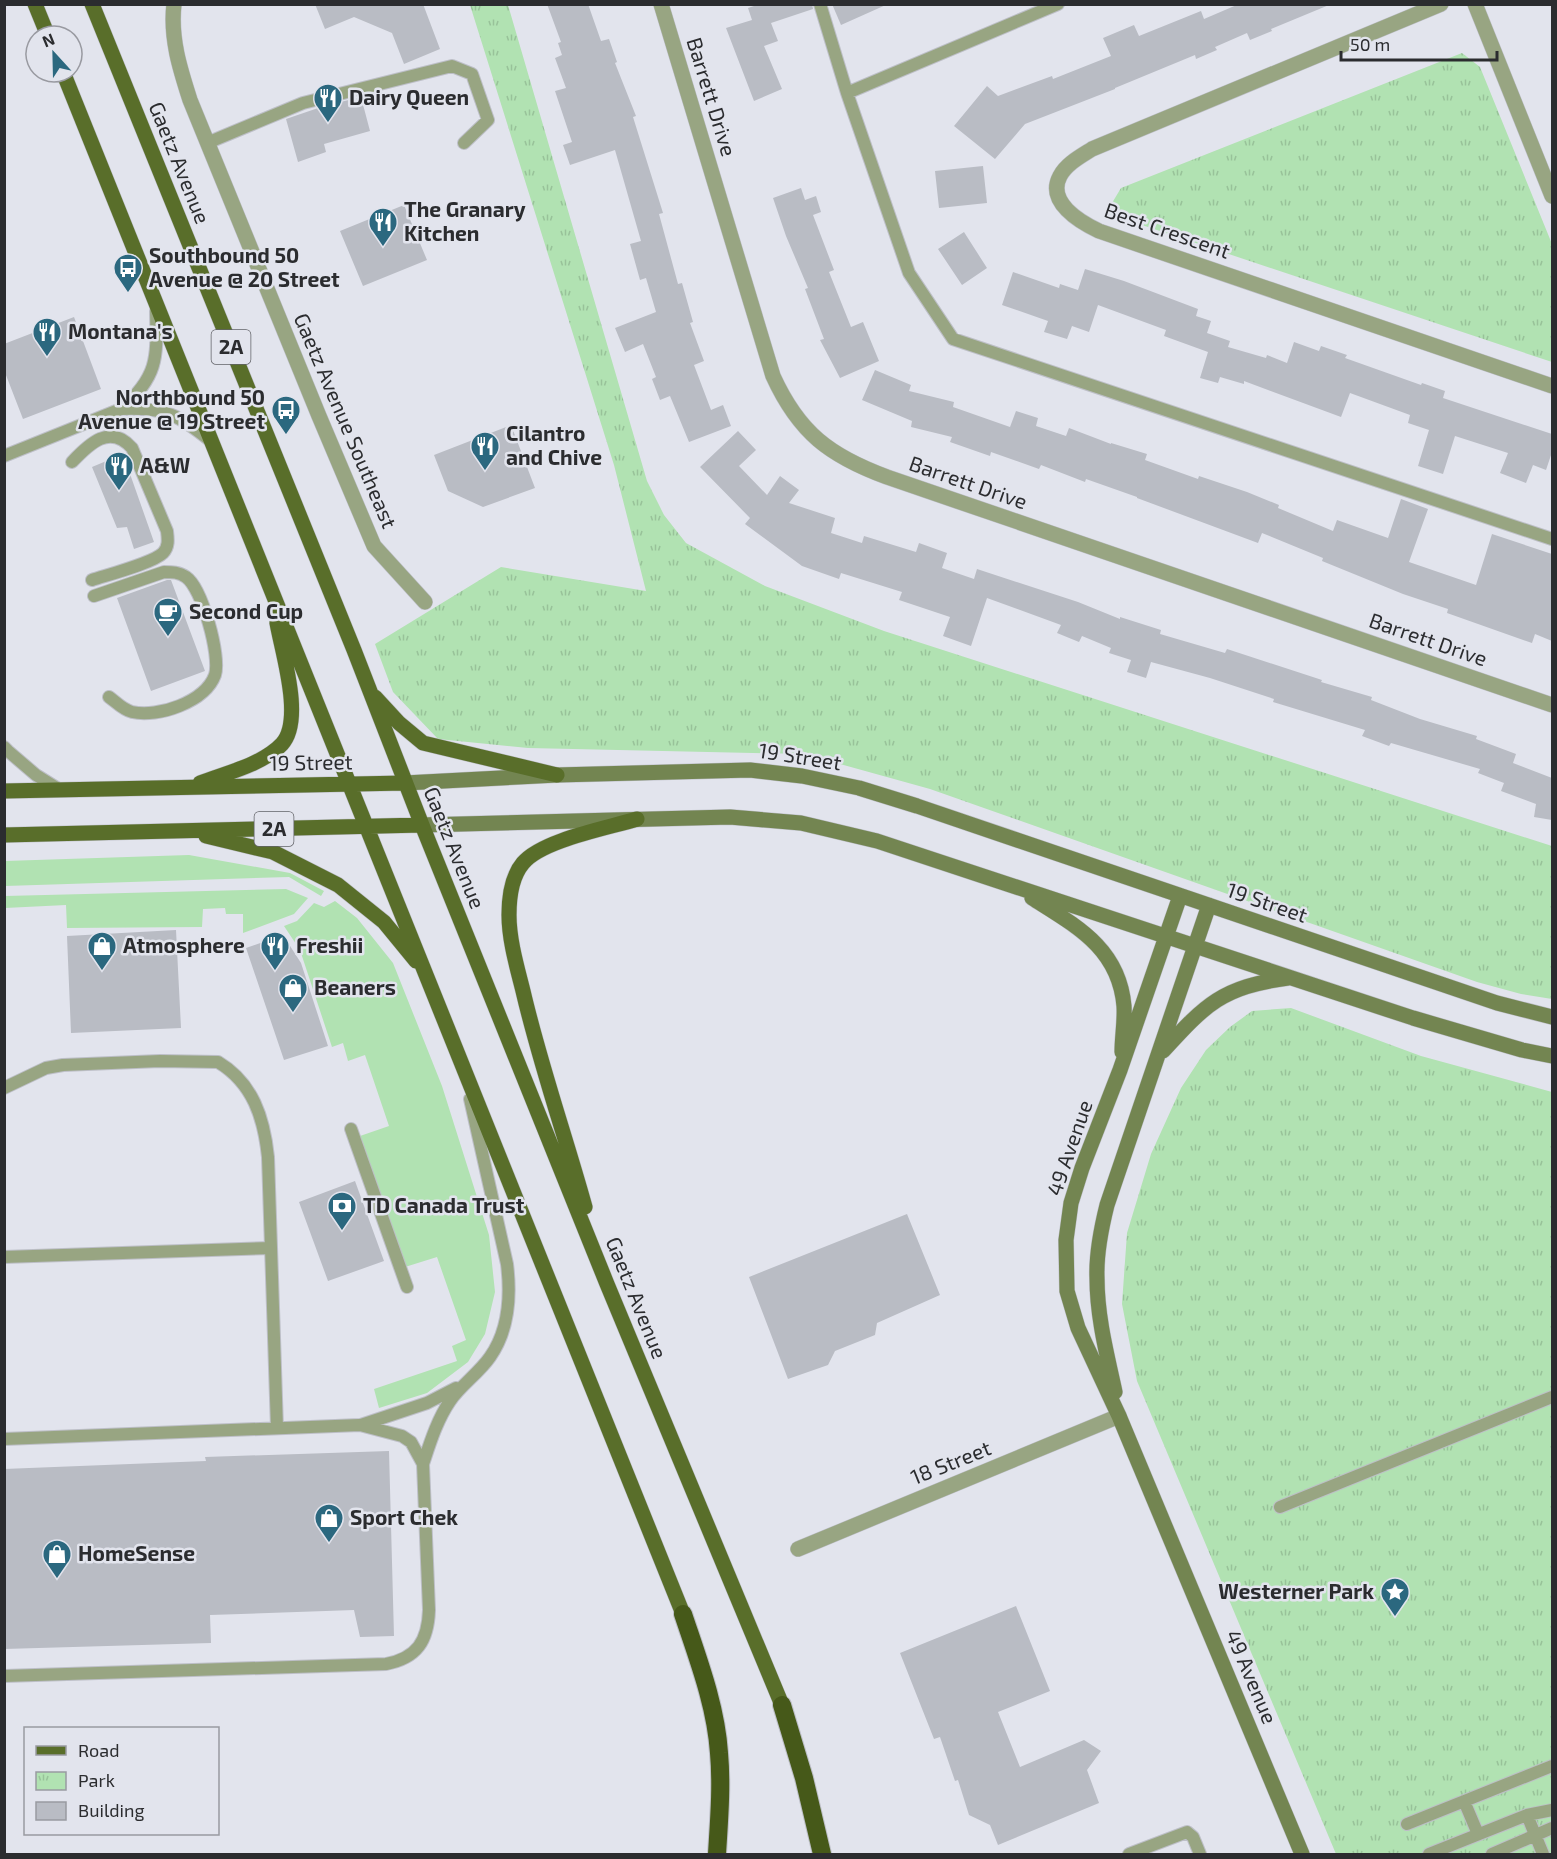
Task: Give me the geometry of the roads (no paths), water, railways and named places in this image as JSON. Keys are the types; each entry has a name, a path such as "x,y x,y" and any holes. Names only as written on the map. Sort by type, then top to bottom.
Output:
{"highway":[{"path":"683,1614 703,1674 719,1752 717,1854"},
{"path":"782,1705 804,1778 822,1854"}],"main road":[{"path":"36,4 44,24"},
{"name":"Gaetz Avenue","path":"92,4 607,1284 782,1705"},
{"name":"2A","path":"68,84 366,827"},
{"path":"191,787 267,755 283,743 287,733 292,701 272,593"},
{"path":"369,690 399,723 423,743 557,775"},
{"name":"19 Street","path":"4,791 405,783 721,769 802,776 859,788 917,806 1497,1003 1552,1017"},
{"path":"422,825 730,816 801,823 877,841 1413,1018 1522,1050 1552,1056"},
{"path":"607,1284 529,1016 509,917 510,895 514,876 523,863 541,849 637,819"},
{"name":"2A","path":"4,835 422,825"},
{"path":"366,827 683,1614"},
{"path":"182,830 273,852 338,885 384,922 426,973"},
{"path":"1012,885 1082,930 1095,941 1109,960 1119,984 1124,1008 1120,1070"},
{"name":"49 Avenue","path":"1180,896 1071,1203 1066,1240 1067,1291 1078,1328 1119,1416 1302,1854"},
{"name":"49 Avenue","path":"1119,1416 1099,1311 1097,1278 1099,1242 1107,1205 1209,905"},
{"path":"1159,1055 1195,1015 1218,997 1255,984 1291,978"}],"street":[{"name":"Gaetz Avenue Southeast","path":"174,4 173,27 177,55 190,100 319,416 375,546 425,602"},
{"name":"Barrett Drive","path":"661,4 773,376 799,422 815,438 850,462 888,477 1552,705"},
{"name":"Best Crescent","path":"1441,4 1092,149 1060,175 1056,187 1064,206 1071,214 1099,231 1552,386"},
{"path":"1475,4 1552,196"},
{"name":"18 Street","path":"798,1549 1119,1416"}],"lane":[{"path":"820,4 847,93 909,273 953,339 1552,539"},
{"path":"847,93 1058,4"},
{"path":"207,142 303,103 452,66 472,74 488,120 464,143"},
{"path":"4,456 121,409 141,390 155,364 157,353 156,302"},
{"path":"121,409 156,409 172,414 189,423 212,442"},
{"path":"72,462 89,444 110,436 119,437 127,442 132,448 167,531 167,548 156,558 92,580"},
{"path":"94,596 164,572 175,572 185,576 192,582 197,592 213,638 217,664 214,677 206,688 195,698 171,709 154,712 128,711 109,697"},
{"path":"4,747 36,775 60,790"},
{"path":"4,1676 387,1664 400,1662 414,1653 422,1643 428,1622 423,1464 438,1422 449,1402 489,1358 501,1336 507,1314 509,1292 504,1245 459,1057"},
{"path":"4,1088 46,1068 63,1065 160,1061 218,1062 242,1081 262,1117 268,1156 277,1428"},
{"path":"351,1129 407,1287"},
{"path":"4,1257 271,1248"},
{"path":"4,1439 360,1425 427,1403 465,1383"},
{"path":"1280,1507 1552,1397"},
{"path":"360,1425 402,1436 411,1442 423,1464"},
{"path":"1407,1824 1552,1766"},
{"path":"1464,1801 1478,1834"},
{"path":"1429,1854 1527,1815 1552,1810"},
{"path":"1527,1815 1545,1852"},
{"path":"1492,1854 1536,1837 1552,1828"},
{"path":"1129,1854 1187,1832 1193,1837 1200,1854"}],"place":[{"name":"Dairy Queen","path":"328,124"},
{"name":"The Granary Kitchen","path":"383,248"},
{"name":"Southbound 50 Avenue @ 20 Street","path":"128,294"},
{"name":"Montana's","path":"47,358"},
{"name":"Northbound 50 Avenue @ 19 Street","path":"286,436"},
{"name":"Cilantro and Chive","path":"485,472"},
{"name":"A&W","path":"119,492"},
{"name":"Second Cup","path":"168,638"},
{"name":"Atmosphere","path":"102,972"},
{"name":"Freshii","path":"275,972"},
{"name":"Beaners","path":"293,1014"},
{"name":"TD Canada Trust","path":"342,1232"},
{"name":"Sport Chek","path":"329,1544"},
{"name":"HomeSense","path":"57,1580"},
{"name":"Westerner Park","path":"1395,1618"}]}
